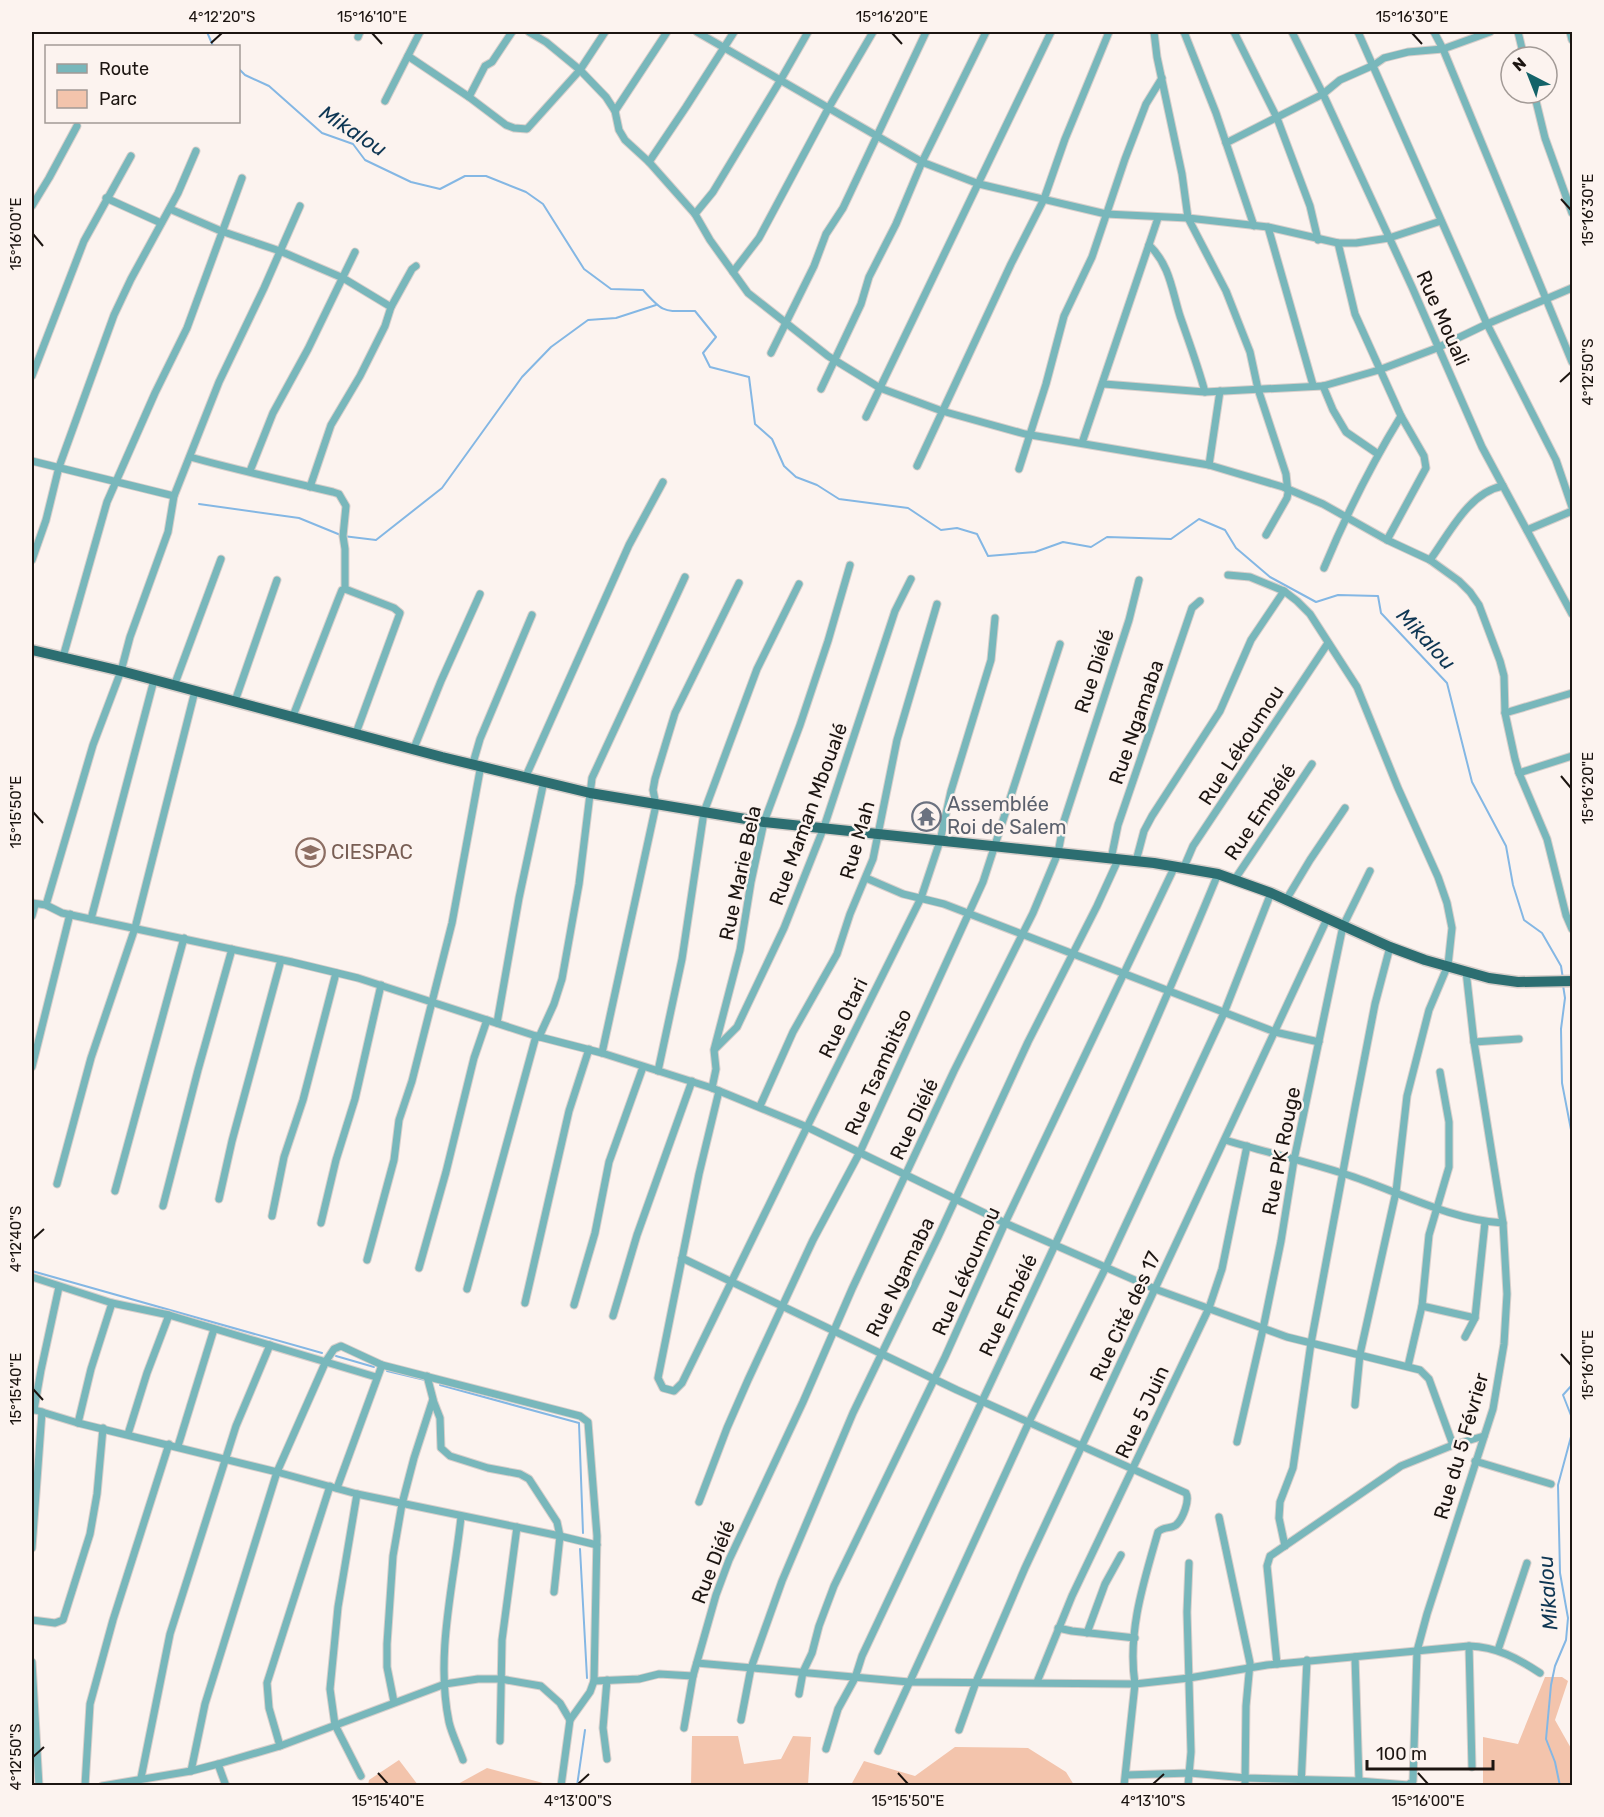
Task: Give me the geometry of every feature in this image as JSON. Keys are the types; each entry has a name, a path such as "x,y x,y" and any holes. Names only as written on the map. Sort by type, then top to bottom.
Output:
{"highway":[{"path":"32,650 590,793 764,822 1180,866 1218,874 1271,893 1390,947 1425,960 1489,978 1518,982 1572,981"}],"street":[{"path":"385,101 420,32"},
{"path":"469,97 485,66 492,62 512,32"},
{"path":"529,32 542,35 580,69 606,98 615,111 619,130 625,140 649,162 695,214 748,293 836,361 880,388 942,411 1030,434 1209,465 1286,489 1323,504 1387,540 1430,560 1459,581 1479,605 1489,628 1502,669 1505,713 1519,773 1543,825 1566,915 1572,929"},
{"path":"408,56 511,127 527,129 580,69 606,32"},
{"path":"615,111 667,32"},
{"path":"697,32 922,162 979,184 1106,214 1188,218 1268,227 1338,243 1389,238 1441,221"},
{"path":"649,162 734,32"},
{"path":"695,214 713,192 808,32"},
{"path":"733,272 759,238 828,109 873,32"},
{"path":"771,352 787,324 826,234 843,208 878,137 926,32"},
{"path":"822,389 861,304 869,277 986,32"},
{"path":"866,417 1051,32"},
{"path":"917,466 1011,264 1044,199 1065,139 1109,32"},
{"path":"1154,32 1182,174 1188,218 1226,291 1250,352 1258,389 1286,474 1288,493 1284,505 1266,535"},
{"path":"1184,32 1226,143 1254,226"},
{"path":"1234,32 1277,118 1310,206 1318,240"},
{"name":"Rue Mouali","path":"1292,32 1389,238 1482,447 1572,614"},
{"path":"1358,32 1487,324 1556,460 1572,509 1527,530"},
{"path":"1434,32 1572,362"},
{"path":"1226,143 1323,94 1340,80 1384,58 1408,52 1443,49 1477,34 1490,32"},
{"path":"1570,32 1572,40"},
{"path":"1019,469 1046,384 1064,316 1092,257 1146,104 1162,78"},
{"path":"1537,105 1545,138 1572,213"},
{"path":"32,206 77,126"},
{"path":"32,560 46,520 59,467 114,315 170,209 196,151"},
{"path":"32,376 84,241 131,156"},
{"path":"63,657 107,502 187,328 242,177"},
{"path":"106,198 161,223"},
{"path":"46,905 93,745 121,671 130,637 168,532 174,496 219,382 300,206"},
{"path":"170,209 343,278 391,306"},
{"path":"1082,443 1104,384 1158,218"},
{"path":"1268,227 1313,385"},
{"path":"1338,243 1355,314 1401,416 1424,456 1426,468 1387,540"},
{"path":"1149,245 1168,272 1180,316 1198,363 1205,392"},
{"path":"250,471 273,413 308,349 355,252"},
{"path":"310,487 331,425 360,376 385,326 391,306 412,269 416,266"},
{"path":"1104,384 1205,392 1323,386 1379,370 1437,348 1572,288"},
{"path":"1323,386 1346,432 1378,454"},
{"path":"1209,465 1220,391"},
{"path":"1324,568 1345,517 1401,416"},
{"path":"190,457 234,470 250,471 339,494 346,506 343,536 345,589 342,590 293,716"},
{"path":"32,461 174,496"},
{"path":"526,776 629,545 663,482"},
{"path":"1430,560 1467,509 1486,491 1503,486"},
{"path":"174,686 221,559"},
{"name":"Rue Marie Bela","path":"658,1378 716,1090 714,1050 740,950 764,822 800,725 850,565"},
{"path":"1228,575 1250,577 1284,591 1310,614 1357,687 1398,789 1445,895 1452,927 1448,965 1429,1010 1407,1096 1396,1192 1360,1354 1355,1406"},
{"path":"467,1289 538,1036 554,1004 562,979 579,885 592,778 685,577"},
{"name":"Rue Maman Mboualé","path":"714,1050 736,1028 784,928 824,827 895,611 911,579"},
{"path":"235,701 277,580"},
{"name":"Rue Diélé","path":"684,1728 693,1676 716,1594 729,1560 954,1071 1022,936 1058,853 1064,821 1129,620 1139,580"},
{"path":"602,1053 656,805 653,790 655,779 675,713 739,583"},
{"path":"658,1071 682,959 704,812 758,669 799,584"},
{"path":"345,589 394,608 400,613 356,733"},
{"path":"1136,861 1144,831 1152,816 1220,711 1251,640 1284,591"},
{"path":"414,748 480,594"},
{"name":"Rue Ngamaba","path":"741,1720 751,1668 782,1581 819,1491 1115,859 1119,825 1192,608 1200,601"},
{"name":"Rue Mah","path":"760,1106 793,1032 837,954 850,914 873,859 897,740 937,604"},
{"path":"367,1260 394,1160 399,1120 452,923 480,740 532,615"},
{"name":"Rue Otari","path":"658,1378 663,1388 668,1390 674,1391 682,1383 921,898 940,841 951,791 991,660 995,618"},
{"name":"Rue Lékoumou","path":"799,1694 803,1672 812,1653 834,1586 935,1379 1005,1223 1124,974 1180,866 1328,643"},
{"name":"Rue Tsambitso","path":"699,1502 727,1428 813,1240 860,1152 983,882 1060,644"},
{"path":"90,919 154,680"},
{"path":"57,1184 91,1058 135,928 195,692"},
{"path":"1505,713 1572,693"},
{"path":"1519,773 1572,756"},
{"name":"Rue Embélé","path":"1235,879 1312,764"},
{"path":"497,1023 519,898 544,781"},
{"path":"1286,900 1345,808"},
{"name":"Rue PK Rouge","path":"1237,1442 1263,1329 1281,1241 1294,1160 1343,926 1371,871"},
{"name":"Rue Embélé","path":"826,1749 838,1709 855,1678 862,1656 1054,1246 1169,992 1218,874"},
{"path":"866,878 893,890 969,914 1275,1032 1319,1042"},
{"path":"878,1751 1029,1422 1106,1267 1224,1013 1271,893"},
{"path":"32,916 33,904 46,905 90,919 336,973 381,985 538,1036 644,1066 760,1106 1054,1246 1155,1289 1263,1329 1420,1370 1429,1379 1454,1444"},
{"path":"32,1067 70,914"},
{"name":"Rue Cité des 17","path":"959,1730 976,1682 1025,1568 1327,919"},
{"path":"115,1191 184,938"},
{"path":"1284,1546 1279,1518 1280,1502 1293,1468 1311,1343 1375,1004 1390,947"},
{"path":"163,1206 232,949"},
{"path":"219,1199 232,1141 281,960"},
{"name":"Rue du 5 Février","path":"1359,1781 1411,1784 1413,1782 1417,1651 1493,1408 1504,1344 1507,1294 1503,1223 1474,1042 1466,971"},
{"path":"272,1216 284,1157 303,1100 336,973"},
{"path":"321,1223 336,1160 355,1100 381,985"},
{"path":"419,1268 474,1058 487,1020"},
{"path":"1474,1042 1520,1039"},
{"path":"525,1303 569,1111 589,1049"},
{"path":"574,1305 596,1233 609,1162 644,1066"},
{"path":"1408,1366 1422,1306 1429,1235 1449,1167 1447,1105 1440,1072"},
{"path":"613,1316 637,1235 693,1082"},
{"path":"1225,1140 1344,1173 1438,1208 1485,1222 1503,1223"},
{"name":"Rue 5 Juin","path":"1037,1682 1058,1628 1209,1308 1221,1269 1247,1146"},
{"path":"1465,1337 1475,1318 1485,1222"},
{"path":"682,1258 935,1379 1182,1490 1189,1499 1177,1525 1162,1528 1158,1532 1141,1592 1134,1631 1135,1684 1124,1785"},
{"path":"32,1277 112,1303 170,1315 376,1377"},
{"path":"32,1548 36,1411 41,1370 60,1287"},
{"path":"78,1423 91,1369 112,1303"},
{"path":"1422,1306 1475,1318"},
{"path":"128,1434 147,1373 170,1315"},
{"path":"178,1446 214,1329"},
{"path":"141,1778 170,1634 236,1426 270,1346"},
{"path":"191,1771 205,1704 277,1472 326,1361 334,1349 341,1346 382,1365 584,1417 589,1426 597,1545 594,1681 590,1692 570,1720 561,1785"},
{"path":"280,1746 269,1708 267,1683 334,1487 382,1365"},
{"path":"427,1376 440,1418 441,1448 450,1456 488,1468 520,1474 529,1479 557,1522 560,1536 554,1592"},
{"path":"394,1702 387,1667 387,1626 393,1556 402,1504 433,1400"},
{"path":"36,1411 357,1494 597,1545"},
{"path":"32,1620 55,1623 63,1620 90,1534 97,1494 103,1428"},
{"path":"1277,1664 1266,1562 1270,1556 1401,1466 1454,1444 1484,1436"},
{"path":"85,1785 90,1704 113,1620 169,1444"},
{"path":"1475,1461 1551,1484"},
{"path":"357,1494 338,1607 330,1678 335,1725 361,1776"},
{"path":"461,1516 445,1636 444,1684 449,1723 463,1760"},
{"path":"1219,1517 1249,1655 1246,1782"},
{"path":"500,1741 502,1640 517,1527"},
{"path":"1087,1633 1105,1584 1121,1555"},
{"path":"1188,1785 1190,1773 1187,1612 1189,1563"},
{"path":"1498,1650 1527,1563"},
{"path":"1058,1628 1135,1638"},
{"path":"697,1663 909,1682 1135,1684 1307,1660 1469,1646 1498,1650 1513,1656 1540,1673"},
{"path":"1469,1646 1472,1767"},
{"path":"1126,1774 1190,1773 1246,1782 1359,1781 1355,1657"},
{"path":"1301,1782 1307,1660"},
{"path":"32,1662 39,1785"},
{"path":"594,1681 639,1679 658,1674 693,1676"},
{"path":"102,1785 125,1783 218,1764 280,1746 444,1684 478,1679 501,1679 541,1686 560,1703 570,1720"},
{"path":"607,1680 603,1728 607,1759"},
{"path":"218,1764 226,1785"}],"green space":[{"path":"1545,1677 1562,1677 1568,1681 1555,1720 1572,1750 1572,1785 1483,1785 1483,1737 1518,1744"},
{"path":"692,1736 738,1736 744,1764 781,1759 793,1736 811,1737 808,1785 691,1785"},
{"path":"955,1747 1028,1748 1066,1772 1074,1785 851,1785 864,1761 915,1776"},
{"path":"399,1760 418,1785 368,1785 369,1780"},
{"path":"487,1768 543,1783 543,1785 456,1785"}],"waterway":[{"name":"Mikalou","path":"207,32 213,45"},
{"name":"Mikalou","path":"240,70 245,75 269,86 322,133 353,144 365,160 411,182 440,189 465,176 486,176 526,192 543,204 584,269 611,289 643,290 665,310 695,311 716,337 703,353 710,367 749,377 755,424 772,439 784,466 796,477 817,485 839,499 908,508 941,530 957,528 977,534 988,556 1035,552 1063,542 1091,547 1107,537 1171,539 1199,519 1225,530 1236,548 1270,577 1316,602 1338,595 1378,596 1381,613 1447,683 1472,782 1506,846 1513,885 1524,920 1542,933 1561,966 1563,979"},
{"path":"199,504 299,518 343,536 376,540 442,488 522,377 551,347 588,320 616,318 656,305"},
{"name":"Mikalou","path":"1563,985 1565,998 1561,1029 1562,1083 1572,1135"},
{"path":"32,1271 322,1353"},
{"path":"336,1356 374,1367"},
{"path":"387,1371 425,1380"},
{"path":"440,1385 579,1423 583,1533"},
{"name":"Mikalou","path":"1572,1385 1563,1395 1572,1418"},
{"name":"Mikalou","path":"1560,1786 1555,1762 1546,1739 1551,1685 1555,1666 1566,1640 1568,1618 1560,1573 1558,1485 1572,1433"},
{"path":"580,1549 587,1678"},
{"path":"577,1786 585,1730"}],"place":[{"name":"Assemblée Roi de Salem","path":"926,816"},
{"name":"CIESPAC","path":"310,852"}]}
